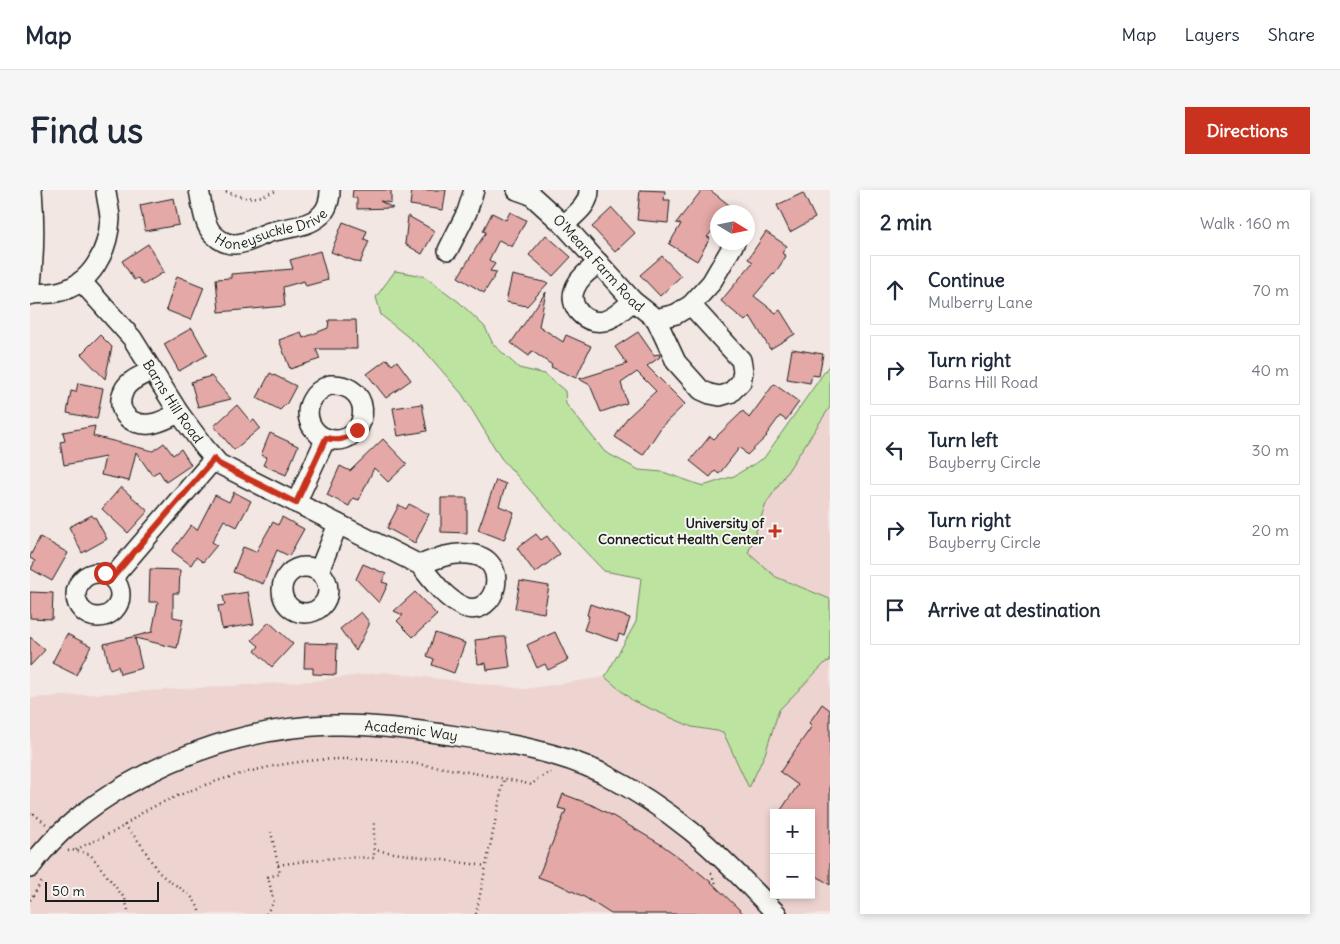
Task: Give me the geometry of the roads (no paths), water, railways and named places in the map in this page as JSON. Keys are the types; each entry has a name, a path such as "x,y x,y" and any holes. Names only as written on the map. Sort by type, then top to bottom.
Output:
{"street":[{"path":"32,190 34,253 30,295 58,292 81,281 91,272 100,259 107,238 110,217 110,191"},
{"name":"Honeysuckle Drive","path":"200,190 206,222 210,232 217,239 231,245 270,232 301,226 310,222 320,216 326,209 330,200 330,190"},
{"path":"448,250 467,212 474,190"},
{"path":"564,225 584,204 588,198 589,190"},
{"name":"O'Meara Farm Road","path":"528,192 564,225 633,301 656,319"},
{"path":"691,305 741,360 743,370 741,382 730,393 720,396 701,390 676,362 656,319 676,314 691,305 711,283 730,250"},
{"path":"599,263 583,276 574,290 573,300 576,309 587,320 597,322 613,317 633,301"},
{"name":"Barns Hill Road","path":"81,281 132,338 179,413 219,464 420,565"},
{"path":"152,370 124,388 121,400 125,416 139,424 152,424 179,413"},
{"path":"296,503 326,438"},
{"path":"113,577 214,459"},
{"path":"319,570 338,524"},
{"name":"Academic Way","path":"38,871 58,835 76,818 131,782 181,758 220,744 269,732 317,726 367,726 508,743 556,755 601,773 648,800 692,832 777,914"}],"place":[{"name":"University of Connecticut Health Center","path":"775,531"}]}
